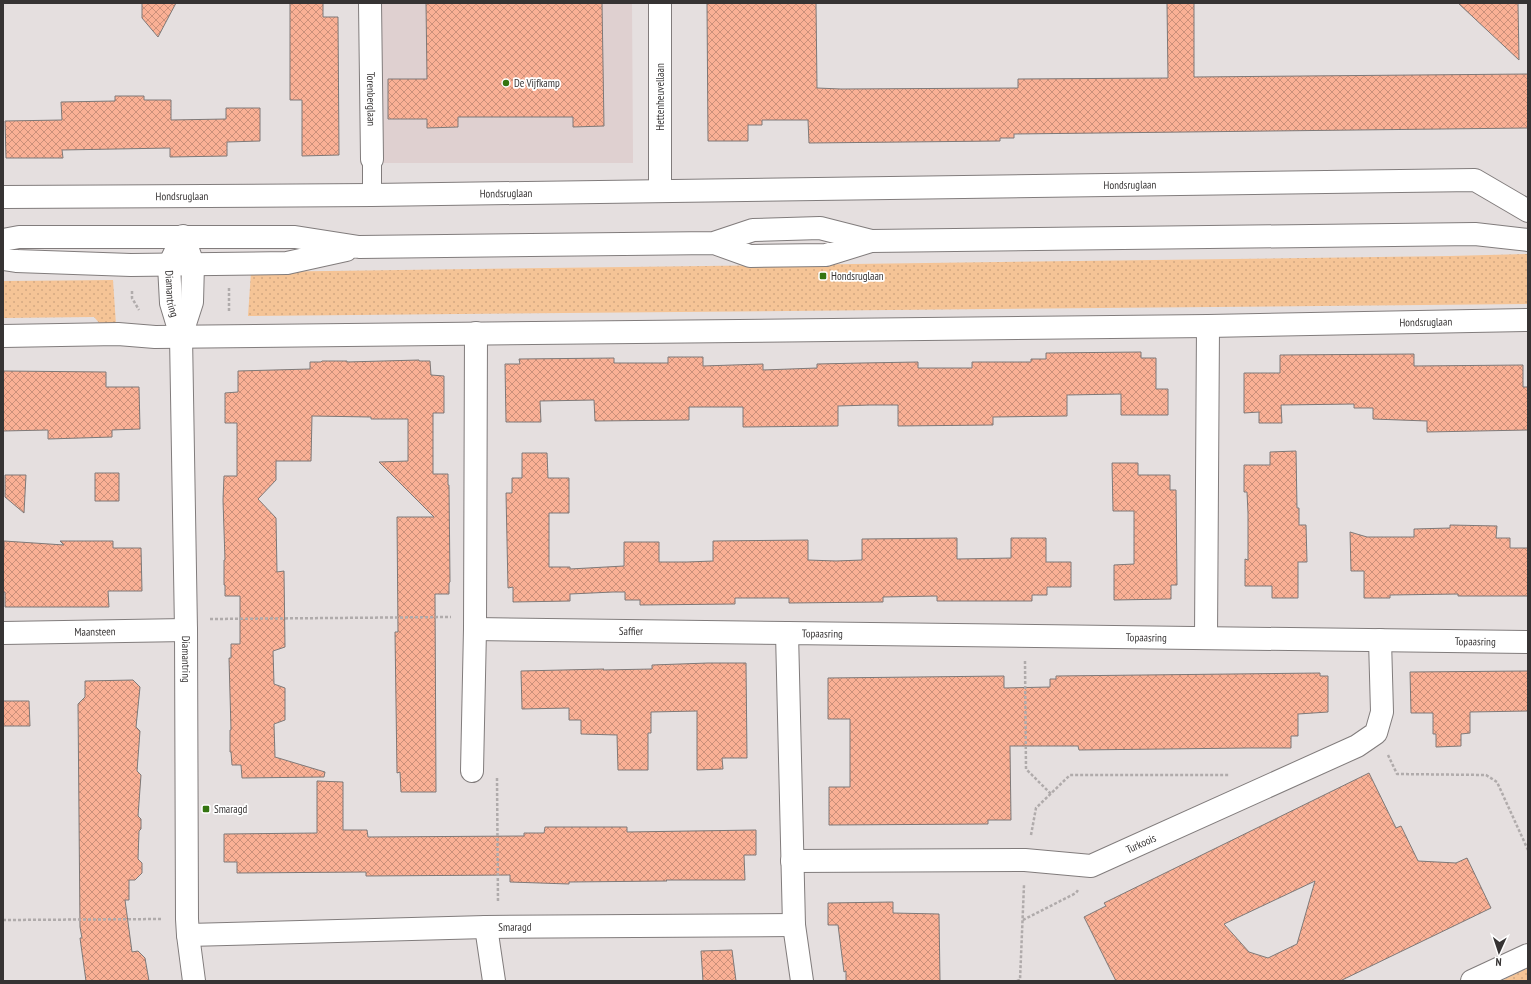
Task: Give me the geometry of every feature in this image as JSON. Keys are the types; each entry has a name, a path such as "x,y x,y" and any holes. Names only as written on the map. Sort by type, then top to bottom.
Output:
{"street":[{"name":"Torenberglaan","path":"370,3 372,195"},
{"name":"Hettenheuvellaan","path":"660,3 660,190"},
{"name":"Hondsruglaan","path":"3,197 372,195 1475,180 1528,211"},
{"path":"3,240 19,237 295,237 359,247 714,243 750,256 826,255 871,241 1475,234 1528,227"},
{"path":"1475,234 1528,240"},
{"name":"Diamantring","path":"181,336 192,302 193,264 183,236"},
{"name":"Diamantring","path":"183,236 170,264 171,304 181,336 186,625 187,927 194,981"},
{"path":"3,259 16,261 116,265 287,263 359,247"},
{"name":"Hondsruglaan","path":"3,336 118,334 181,336 1208,326 1528,320"},
{"path":"1206,638 1208,326"},
{"path":"472,772 475,623 476,332"},
{"name":"Saffier","path":"475,623 787,633"},
{"name":"Maansteen","path":"3,633 186,625"},
{"name":"Topaasring","path":"802,981 794,925 787,633 1528,642"},
{"path":"1376,733 1382,712 1380,640"},
{"name":"Turkoois","path":"792,861 1025,860 1091,866 1357,746 1376,733"},
{"name":"Smaragd","path":"187,927 794,925"},
{"path":"486,927 494,981"},
{"path":"1472,981 1528,955"}],"path":[{"path":"186,625 475,623"},
{"path":"1024,636 1026,769 1051,794"},
{"path":"1376,733 1398,774 1486,775 1497,782 1528,850"},
{"path":"472,772 498,772 498,902 486,927"},
{"path":"1017,981 1020,980 1025,860 1036,808 1070,775 1235,776"},
{"path":"1022,920 1076,893 1091,866"},
{"path":"3,920 187,927"}],"shaded area":[{"name":"De Vijfkamp","path":"380,3 632,3 633,163 380,163"},
{"path":"1528,254 1528,304 248,316 251,272"},
{"path":"113,280 116,325 101,325 94,317 3,318 3,281"},
{"path":"1528,968 1528,981 1501,981"}],"building":[{"path":"142,3 176,3 158,37 142,18"},
{"path":"290,3 323,3 323,17 338,17 339,155 302,156 302,100 290,100"},
{"path":"426,3 602,3 604,126 573,127 573,117 458,117 458,127 427,128 427,119 388,119 388,79 427,79"},
{"path":"707,3 816,3 817,88 841,89 1018,88 1018,79 1168,78 1167,3 1194,3 1194,77 1528,74 1528,128 1014,134 1014,138 1000,138 1000,141 809,143 808,120 762,120 762,125 748,125 748,141 708,141"},
{"path":"1458,3 1518,3 1519,60"},
{"path":"115,96 144,96 144,100 171,100 171,120 226,119 226,108 260,108 260,141 227,142 227,156 170,157 170,148 62,150 63,158 6,158 5,121 62,120 61,102 115,101"},
{"path":"1141,352 1141,358 1156,358 1156,389 1168,389 1168,415 1121,415 1121,394 1067,395 1067,416 993,417 993,425 898,426 898,405 838,406 838,426 743,427 743,407 689,407 689,420 595,421 594,400 540,401 541,422 506,422 505,364 520,364 519,359 614,358 614,363 668,363 668,357 703,357 703,366 763,364 763,370 817,368 817,364 918,362 918,368 972,368 972,362 1031,362 1031,359 1046,359 1046,353"},
{"path":"1414,354 1414,366 1523,365 1523,387 1528,387 1528,430 1427,432 1427,421 1373,419 1373,408 1354,408 1354,404 1281,405 1282,423 1259,423 1259,412 1244,413 1244,373 1280,373 1280,355"},
{"path":"322,361 347,362 430,361 431,375 444,376 444,413 433,413 433,474 448,474 449,485 449,594 435,594 436,792 401,792 400,772 397,773 395,632 398,632 397,517 434,517 379,462 408,461 408,419 312,416 311,461 276,461 276,480 258,499 276,518 277,572 284,571 285,647 273,651 274,684 285,688 285,720 274,724 275,757 325,772 324,777 242,778 241,765 232,765 230,752 231,730 229,658 231,658 231,644 240,644 240,596 225,596 224,585 224,476 237,476 237,423 225,423 225,393 238,392 238,371 310,369 310,362"},
{"path":"3,371 106,372 106,387 139,387 140,429 112,430 112,437 48,439 48,430 3,431"},
{"path":"1296,451 1297,508 1299,508 1299,525 1306,525 1307,562 1298,562 1298,598 1272,598 1272,586 1245,586 1245,559 1248,560 1248,513 1247,492 1244,492 1244,465 1270,465 1270,452"},
{"path":"522,453 547,453 548,478 569,478 569,513 549,513 549,567 570,567 570,569 624,566 624,542 659,542 659,562 687,562 713,561 713,541 808,540 808,560 836,561 862,560 862,539 957,538 957,559 1011,558 1011,538 1046,538 1046,562 1071,562 1071,587 1047,587 1047,595 1032,595 1032,601 937,601 937,596 883,597 883,602 789,603 789,598 735,598 735,604 640,605 640,600 625,600 625,592 613,592 570,594 570,601 513,602 513,587 508,588 506,493 512,493 512,478 522,478"},
{"path":"1112,463 1138,463 1138,475 1170,475 1170,490 1176,490 1177,585 1171,585 1171,599 1114,600 1114,565 1134,564 1134,511 1113,511"},
{"path":"95,473 119,473 119,501 95,501"},
{"path":"5,475 26,475 24,513 5,497"},
{"path":"1450,525 1497,526 1496,538 1510,538 1510,548 1528,548 1528,596 1458,596 1458,594 1390,595 1390,598 1364,598 1364,571 1351,571 1350,532 1367,537 1414,537 1414,529 1450,528"},
{"path":"4,541 64,545 60,541 113,541 113,548 141,548 142,591 108,591 109,607 5,607 5,592 3,592"},
{"path":"746,663 747,758 722,758 723,769 697,770 697,711 651,712 651,733 648,733 648,770 618,770 617,735 581,734 581,720 569,720 569,708 522,709 521,671 652,669 652,665"},
{"path":"1528,671 1528,711 1470,712 1470,733 1461,734 1461,746 1436,747 1436,734 1433,734 1433,713 1411,713 1410,672"},
{"path":"1320,673 1320,676 1328,676 1328,712 1298,714 1298,736 1291,736 1291,748 1079,750 1078,746 1010,746 1011,820 988,820 988,824 829,825 829,787 850,787 850,719 828,719 828,678 1004,676 1004,688 1050,687 1050,679 1056,679 1056,676"},
{"path":"133,680 140,687 136,727 140,731 137,771 141,775 138,816 141,819 141,829 139,831 138,859 142,863 142,873 135,880 129,880 129,900 125,900 132,952 138,951 145,958 149,981 86,981 80,938 82,938 80,927 78,704 85,697 85,681"},
{"path":"3,701 29,701 30,726 3,726"},
{"path":"1369,773 1396,828 1401,826 1418,861 1456,863 1467,858 1491,908 1340,981 1116,981 1084,917 1106,906 1104,903","holes":["1315,881 1297,944 1268,958 1249,952 1224,924"]},
{"path":"317,781 343,782 343,830 367,830 368,837 524,836 524,833 544,833 545,827 627,827 627,832 756,830 756,855 744,855 745,880 569,882 569,884 510,882 510,875 366,876 366,872 237,873 237,862 224,862 224,834 317,833"},
{"path":"893,902 893,913 939,914 940,981 846,981 846,971 844,972 838,925 828,925 828,903"},
{"path":"732,950 736,981 703,981 701,951"}],"place":[{"name":"De Vijfkamp","path":"506,83"},
{"name":"Hondsruglaan","path":"823,276"},
{"name":"Smaragd","path":"206,809"}]}
